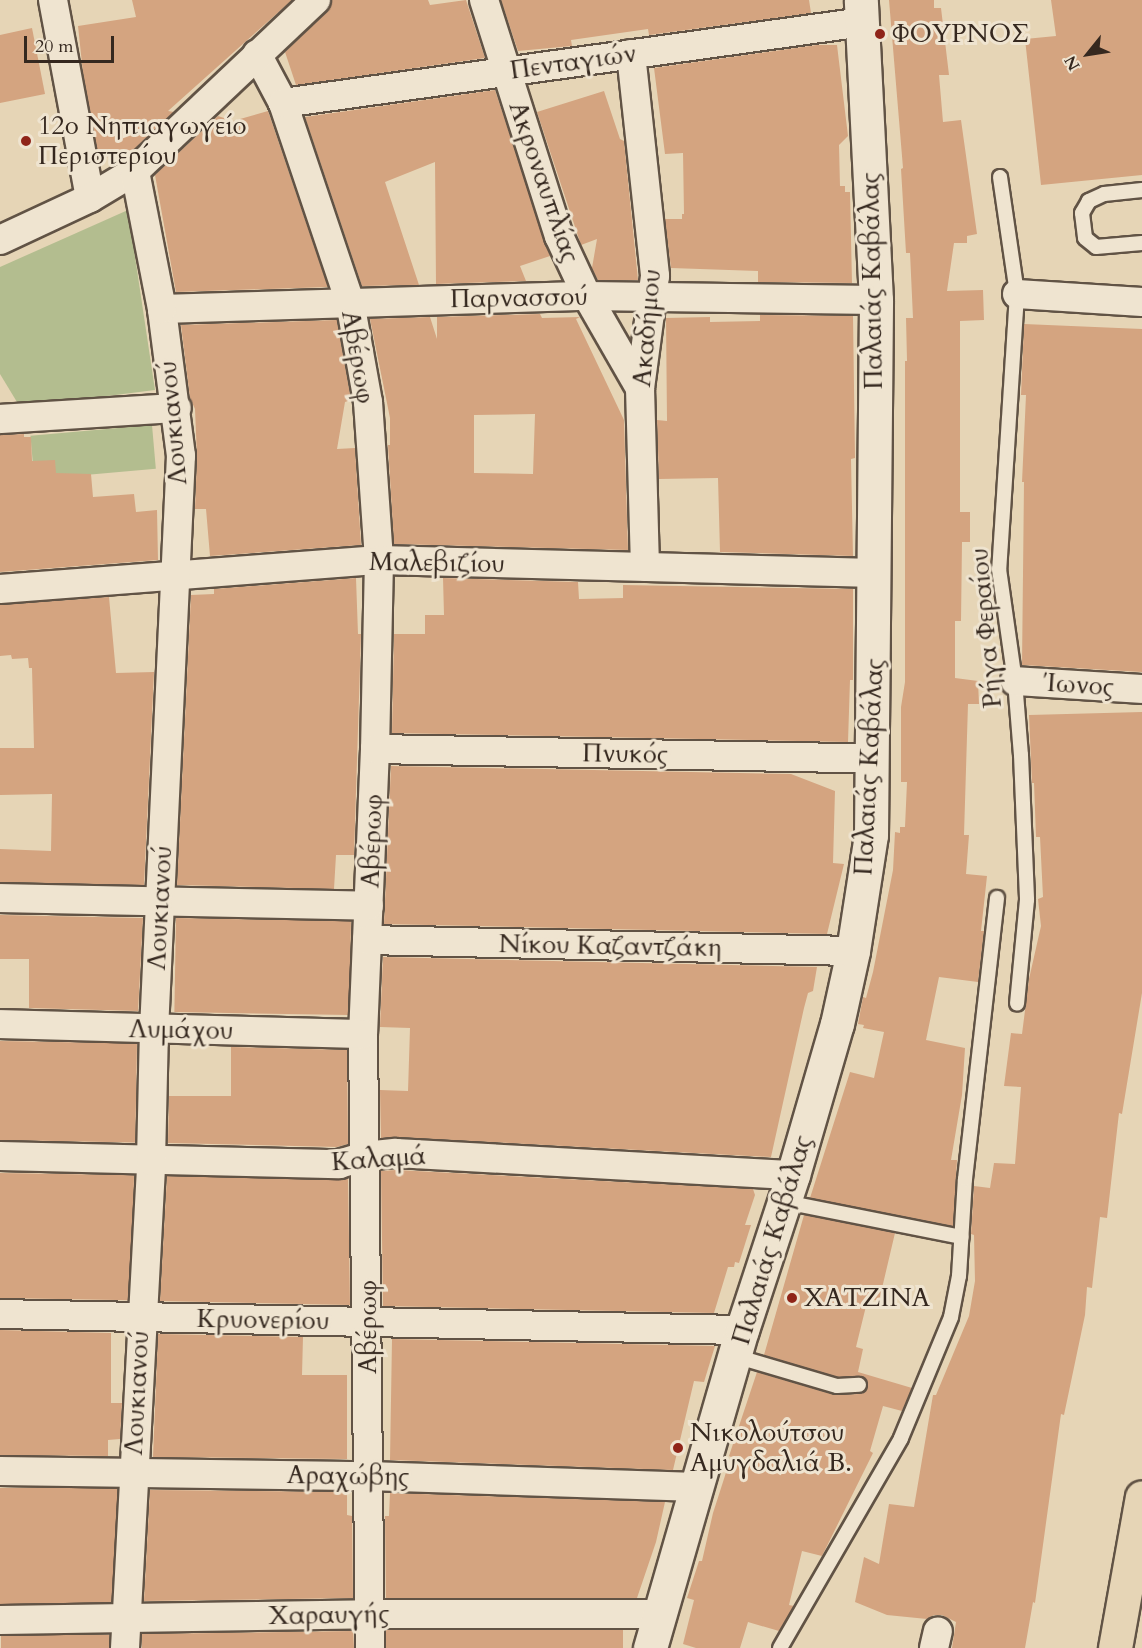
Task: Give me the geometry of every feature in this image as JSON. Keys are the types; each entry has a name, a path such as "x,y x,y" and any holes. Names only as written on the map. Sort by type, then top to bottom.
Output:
{"highway":[{"path":"1115,1648 1142,1497"}],"street":[{"path":"53,0 90,198"},
{"path":"0,240 90,198 135,171 316,0"},
{"name":"Ακροναυπλίας","path":"483,0 559,236 587,296 640,388"},
{"name":"Πενταγιών","path":"283,103 631,54 862,11"},
{"name":"Παλαιάς Καβάλας","path":"650,1648 658,1614 739,1343 789,1189 837,1024 853,951 871,835 874,759 876,300 862,11"},
{"name":"Αβέρωφ","path":"257,54 283,103 350,303 368,402 379,560 375,748 363,1034 370,1648"},
{"name":"Ακαδήμου","path":"631,54 655,276 640,388 645,567"},
{"name":"Λουκιανού","path":"125,1648 151,1161 154,1030 181,456 177,408 162,309 135,171"},
{"path":"1017,294 1142,302"},
{"name":"Παρνασσού","path":"162,309 587,296 876,300"},
{"path":"3,413 177,408"},
{"name":"Μαλεβιζίου","path":"0,589 176,578 379,560 875,573"},
{"name":"Ίωνος","path":"1015,681 1142,689"},
{"name":"Πνυκός","path":"375,748 874,759"},
{"path":"0,898 369,906"},
{"name":"Νίκου Καζαντζάκη","path":"367,940 853,951"},
{"name":"Λυμάχου","path":"0,1024 363,1034"},
{"name":"Καλαμά","path":"0,1156 339,1164 365,1156 396,1153 789,1189"},
{"name":"Κρυονερίου","path":"0,1314 368,1322 739,1343"},
{"name":"Αραχώβης","path":"0,1471 368,1476 697,1487"},
{"name":"Χαραυγής","path":"0,1620 370,1614 658,1614"}],"lane":[{"name":"Ρήγα Φεραίου","path":"1000,177 1017,294 999,569 1015,681 1021,755 1027,900 1017,1004"},
{"path":"1142,190 1104,194 1089,201 1082,213 1084,238 1096,247 1142,243"},
{"path":"780,1648 901,1438 921,1395 951,1317 959,1276 965,1179 997,898"},
{"path":"789,1189 962,1237"},
{"path":"739,1343 837,1386 859,1385"}],"green space":[{"path":"128,210 155,390 20,407 0,374 0,267"},
{"path":"152,425 156,469 34,479 30,436"}],"building":[{"path":"132,0 292,0 168,111 174,112 131,152 99,159 83,73 78,26 136,17"},
{"path":"332,0 428,0 430,5 466,0 485,58 296,85 285,52 327,12"},
{"path":"501,0 809,0 811,13 649,35 648,29 571,40 572,46 518,51"},
{"path":"889,0 934,0 934,8 941,8 949,75 939,75 943,122 961,120 977,234 967,236 967,243 954,243 947,291 983,290 984,320 960,321 960,512 970,512 970,542 962,542 961,621 955,621 955,678 978,681 979,704 968,704 964,835 969,835 966,874 987,876 981,931 984,931 978,982 939,977 926,1040 965,1048 962,1095 951,1160 957,1160 953,1226 810,1198 850,1072 874,1078 884,1032 863,1028 864,1025 858,1024 863,997 866,998 873,972 893,870 895,832 900,833 900,827 905,827 907,782 901,782 901,707 905,682 905,361 907,361 906,318 913,318 910,253 906,253 901,169 903,168"},
{"path":"1051,0 1142,0 1142,175 1041,185 1025,39 1056,36"},
{"path":"32,28 45,94 0,103 0,35"},
{"path":"817,45 837,45 848,136 839,145 840,186 845,186 845,192 850,192 852,283 758,282 758,271 671,268 665,219 682,219 682,214 684,214 683,153 665,154 654,68"},
{"path":"495,90 550,256 520,266 526,281 436,284 435,162 385,182 419,285 362,286 305,117"},
{"path":"604,91 620,139 624,141 638,280 598,280 592,268 597,239 581,245 537,112"},
{"path":"268,111 328,287 176,292 155,175 218,116 233,121"},
{"path":"540,314 542,318 580,317 576,319 624,420 628,550 394,544 388,445 390,445 390,418 370,319 430,317 437,339 437,317","holes":["535,414 533,474 474,473 474,415"]},
{"path":"760,315 853,316 855,458 851,459 853,556 720,552 718,478 659,479 657,420 667,421 666,318 710,317 710,322 760,321"},
{"path":"337,320 351,400 345,402 337,449 355,448 361,545 210,556 206,509 195,509 197,457 195,409 190,398 181,325"},
{"path":"1024,324 1142,329 1142,672 1022,665 1024,482 1022,482 1026,395 1021,395"},
{"path":"24,434 24,437 31,437 32,461 55,460 56,473 91,474 93,497 134,494 136,512 157,510 158,560 0,572 0,435"},
{"path":"356,578 358,634 361,634 354,855 336,855 334,889 177,885 191,595 214,594 214,589"},
{"path":"443,578 578,582 579,599 623,598 623,585 853,589 853,680 850,680 848,742 392,733 394,634 425,634 425,615 444,615"},
{"path":"109,597 116,673 154,672 144,885 0,882 0,849 51,851 52,794 0,795 0,748 34,748 32,668 29,668 28,658 12,659 11,655 0,656 0,605"},
{"path":"1142,712 1142,993 1122,1114 1119,1113 1107,1218 1100,1217 1092,1288 1087,1287 1085,1315 1064,1415 1061,1414 1035,1603 1033,1602 1025,1648 952,1648 956,1622 942,1615 934,1615 927,1619 887,1615 855,1602 864,1557 879,1564 889,1504 914,1507 933,1395 936,1395 969,1316 975,1281 974,1235 971,1234 974,1186 990,1188 994,1163 1015,1164 1021,1087 1004,1086 1011,1033 1022,1034 1029,979 1041,926 1038,899 1043,897 1040,837 1036,837 1029,715"},
{"path":"391,766 791,774 835,791 833,863 844,864 827,934 384,924"},
{"path":"0,915 143,918 138,1011 29,1008 29,959 0,959"},
{"path":"176,918 351,921 349,1015 174,1012"},
{"path":"383,957 817,967 813,991 808,993 804,1008 771,1157 381,1138 380,1090 408,1091 410,1028 380,1027"},
{"path":"0,1041 137,1043 135,1142 0,1140"},
{"path":"231,1047 347,1050 348,1144 337,1147 168,1143 169,1096 231,1096"},
{"path":"381,1171 753,1189 755,1195 745,1225 751,1225 739,1263 735,1262 734,1267 728,1267 714,1313 383,1306"},
{"path":"0,1173 134,1175 132,1300 0,1298"},
{"path":"167,1176 339,1180 348,1178 350,1305 160,1301"},
{"path":"804,1215 895,1233 879,1301 868,1298 856,1347 863,1349 858,1372 912,1388 902,1411 883,1406 870,1451 873,1453 822,1556 802,1551 789,1605 794,1606 779,1631 748,1622 740,1648 696,1648 683,1644 694,1600 687,1598 699,1561 702,1561 713,1513 731,1457 729,1456 757,1372 835,1395 860,1394 867,1389 867,1381 863,1377 838,1377 764,1355"},
{"path":"0,1330 111,1333 111,1403 122,1403 120,1439 108,1440 108,1456 0,1455"},
{"path":"158,1334 303,1337 302,1375 347,1375 347,1459 153,1457"},
{"path":"392,1339 715,1346 704,1382 694,1381 673,1470 390,1460"},
{"path":"0,1488 117,1488 117,1604 0,1604"},
{"path":"150,1490 347,1492 347,1515 352,1516 353,1598 144,1601"},
{"path":"390,1493 665,1502 656,1542 637,1598 386,1598 385,1516 389,1516"},
{"path":"386,1630 623,1630 623,1648 386,1648"},
{"path":"353,1631 354,1648 142,1648 142,1634"},
{"path":"1,1635 109,1635 109,1648 1,1648"}],"place":[{"name":"ΦΟΥΡΝΟΣ","path":"880,34"},
{"name":"12ο Νηπιαγωγείο Περιστερίου","path":"26,141"},
{"name":"ΧΑΤΖΙΝΑ","path":"792,1298"},
{"name":"Νικολούτσου Αμυγδαλιά Β.","path":"678,1448"}]}
